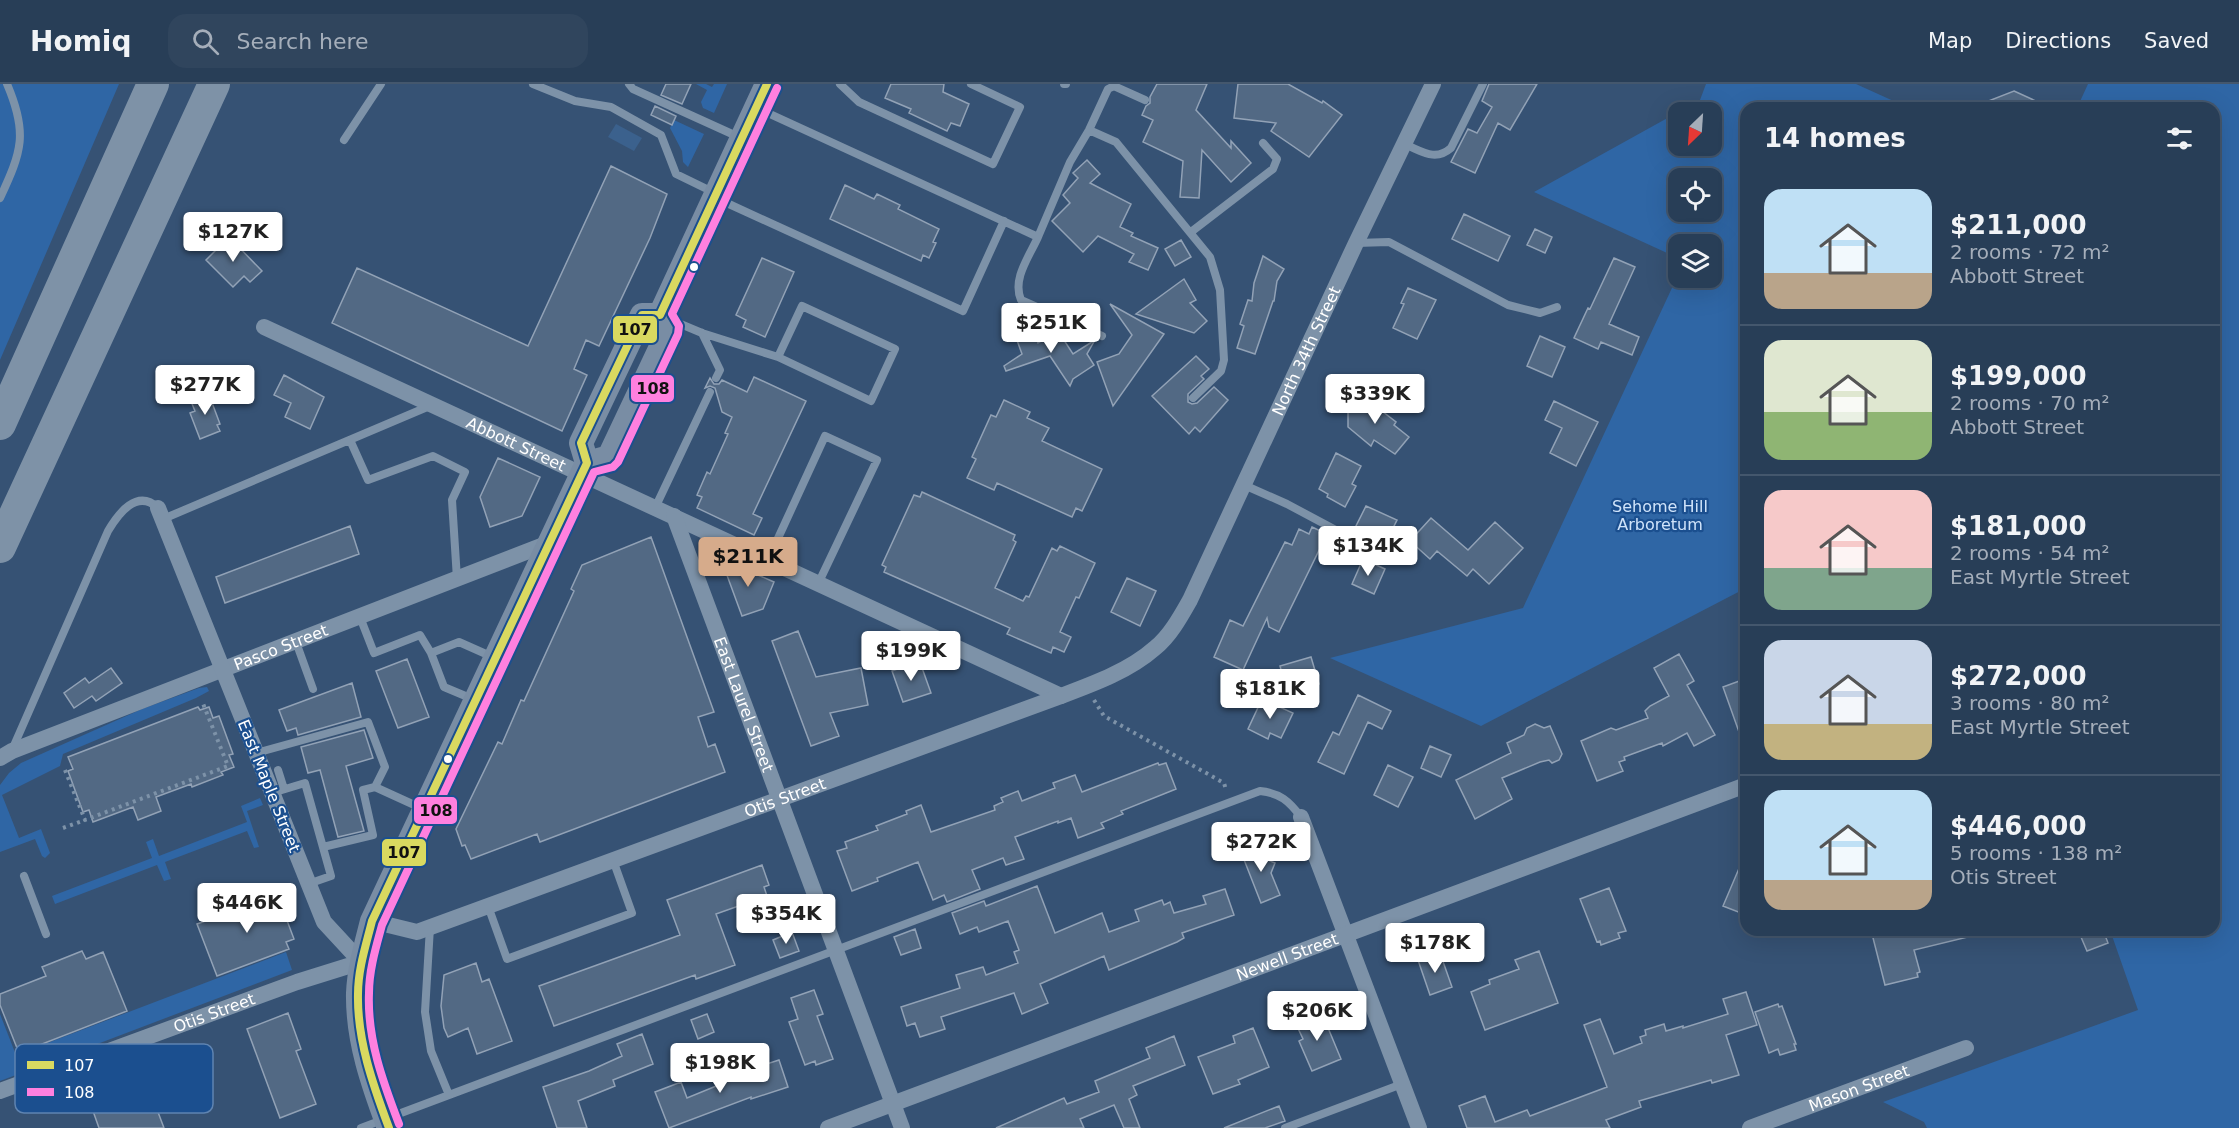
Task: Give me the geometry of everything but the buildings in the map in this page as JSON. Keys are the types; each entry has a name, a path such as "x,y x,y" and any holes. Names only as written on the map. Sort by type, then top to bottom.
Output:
{"highway":[{"path":"0,424 153,84"},
{"path":"0,547 214,84"}],"main road":[{"path":"388,1123 364,1052 358,994 361,962 372,921 585,469 581,443 642,315 660,315 767,84"}],"street":[{"name":"North 34th Street","path":"1179,619 1433,84"},
{"name":"Abbott Street","path":"264,327 432,405 585,469 655,508 1061,696"},
{"name":"East Maple Street","path":"161,513 256,753 278,791 308,884 324,922 361,962"},
{"name":"East Laurel Street","path":"674,516 902,1128"},
{"name":"Pasco Street","path":"6,754 549,543"},
{"name":"Otis Street","path":"372,921 417,932 1061,696 1127,667 1156,648 1179,619"},
{"name":"Newell Street","path":"828,1128 1740,787"},
{"path":"1301,817 1419,1128"},
{"name":"Otis Street","path":"128,1044 297,982 361,962"},
{"name":"Mason Street","path":"1750,1128 1966,1048"},
{"name":"Otis Street","path":"0,1091 15,1085"}],"lane":[{"path":"0,198 16,164 21,128 7,84"},
{"path":"344,140 381,84"},
{"path":"533,84 575,101 611,108 661,135 676,174 715,196 963,311 1005,221"},
{"path":"629,84 633,89 742,138"},
{"path":"840,84 860,102 993,164 1020,106 971,84"},
{"path":"1404,144 1432,155 1443,155 1451,148 1484,84"},
{"path":"1102,336 1021,300 1017,290 1019,278 1070,162 1089,129 1108,88 1114,86 1145,100"},
{"path":"756,108 1038,237"},
{"path":"1089,129 1116,142 1210,257 1221,290 1224,360 1221,371 1193,398"},
{"path":"1191,232 1273,169 1277,159 1263,143"},
{"path":"1356,243 1389,242 1508,305 1540,313 1557,307"},
{"path":"660,315 702,333 778,357 871,401 895,349 802,306 778,357"},
{"path":"702,333 720,370 716,378"},
{"path":"655,508 710,392"},
{"path":"6,754 108,531 119,512 132,503 149,502 161,513 350,440 432,405"},
{"path":"768,560 825,436 877,460 818,584"},
{"path":"350,440 368,480 433,456 465,472 452,500 457,579"},
{"path":"1244,485 1287,504 1392,560"},
{"path":"360,617 374,653 420,635 431,652 444,687 475,700"},
{"path":"296,642 313,689"},
{"path":"431,652 459,642 495,658"},
{"path":"256,753 368,722 385,767 375,787"},
{"path":"278,770 278,791 305,783 331,876 308,884"},
{"path":"323,847 373,835 363,790 375,787 424,810"},
{"path":"361,1128 388,1123 449,1095 1260,791 1274,792 1290,802 1301,817"},
{"path":"488,906 507,958 632,913 613,860"},
{"path":"24,876 46,934"},
{"path":"430,927 425,1012 432,1051 449,1095"},
{"path":"1284,1128 1402,1084"}],"path":[{"path":"1087,686 1104,716 1224,783 1230,802"},
{"path":"63,828 228,766 202,701"},
{"path":"65,770 85,820"}],"green space":[{"path":"0,84 119,84 0,360"},
{"path":"696,84 706,84 712,87 714,84 727,84 714,113 703,108 701,102 707,90"},
{"name":"Sehome Hill Arboretum","path":"1706,84 1856,84 1896,102 1740,102 1740,591 1481,726 1330,658 1523,608 1672,288 1722,288 1722,234 1668,234 1668,253 1534,192 1668,118 1668,156 1722,156 1722,102 1696,102 1700,100"},
{"path":"2088,84 2239,84 2239,1128 1927,1128 1924,1122 1883,1102 2138,1010 2112,936 2220,936 2220,102 2080,102"},
{"path":"674,120 704,134 688,167 683,162 682,151 670,128"},
{"path":"207,687 209,691 196,698 63,754 60,766 2,795 19,838 41,829 50,853 45,858 42,856 35,839 0,852 0,785 21,763 142,709"},
{"path":"260,798 263,805 247,811 259,847 254,848 247,831 165,862 171,879 164,881 157,865 55,904 52,896 152,858 146,842 153,839 159,856 247,822 241,806"},
{"path":"286,952 292,970 97,1044 45,1044"},
{"path":"0,1014 15,1052 15,1075 0,1081"}],"shaded area":[{"path":"616,124 642,138 634,151 608,137"}],"transit line":[{"name":"107","path":"389,1128 367,1062 358,1011 359,975 372,921 587,463 581,443 642,315 660,315 767,84"},
{"name":"108","path":"399,1124 377,1060 369,1010 370,976 382,925 594,472 613,467 618,462 678,334 679,326 672,314 777,88"}]}
